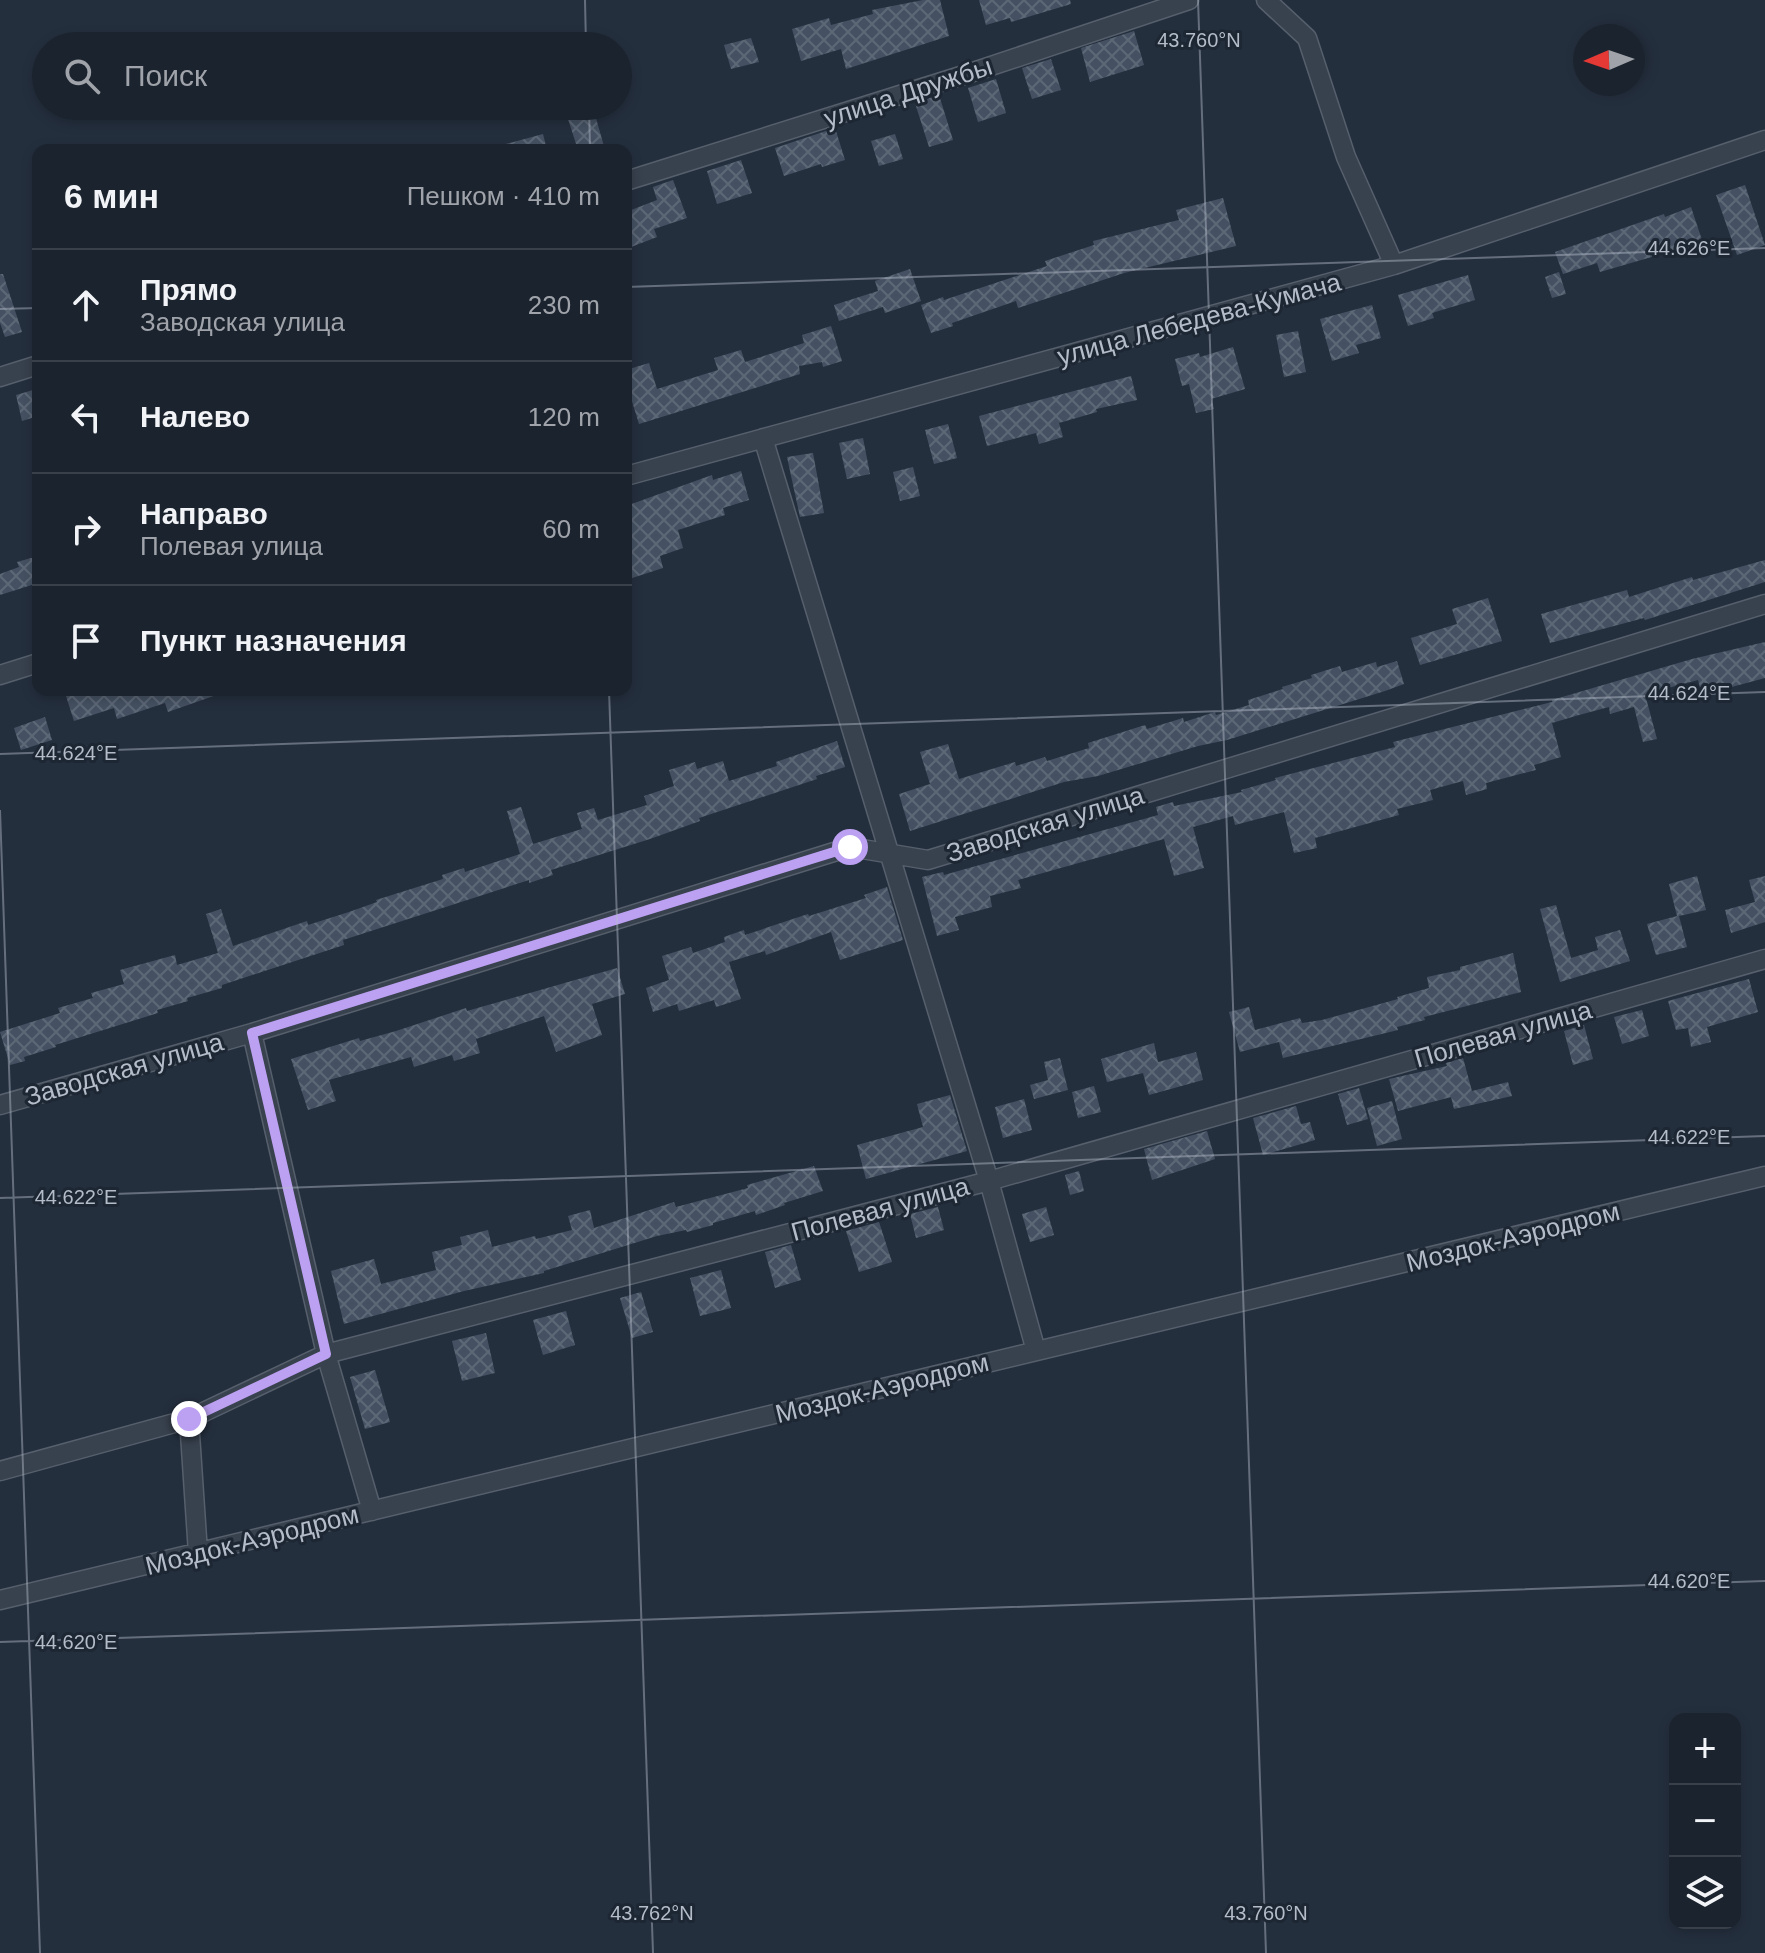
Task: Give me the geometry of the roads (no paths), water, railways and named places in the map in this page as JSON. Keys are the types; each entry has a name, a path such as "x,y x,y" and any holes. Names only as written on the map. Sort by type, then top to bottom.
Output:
{"street":[{"name":"улица Дружбы","path":"632,179 973,72 1189,0"},
{"path":"1266,0 1307,38 1346,157 1394,265"},
{"name":"улица Лебедева-Кумача","path":"632,474 1394,265 1765,140"},
{"path":"0,377 32,367"},
{"path":"763,438 989,1181 1036,1351"},
{"name":"Заводская улица","path":"0,1105 252,1033 850,847 928,860 1765,604"},
{"path":"0,675 32,665"},
{"name":"Полевая улица","path":"0,1471 189,1419 326,1354 989,1181 1765,959"},
{"path":"252,1033 326,1354 372,1511"},
{"name":"Моздок-Аэродром","path":"0,1600 1765,1176"},
{"path":"189,1419 198,1553"}]}
